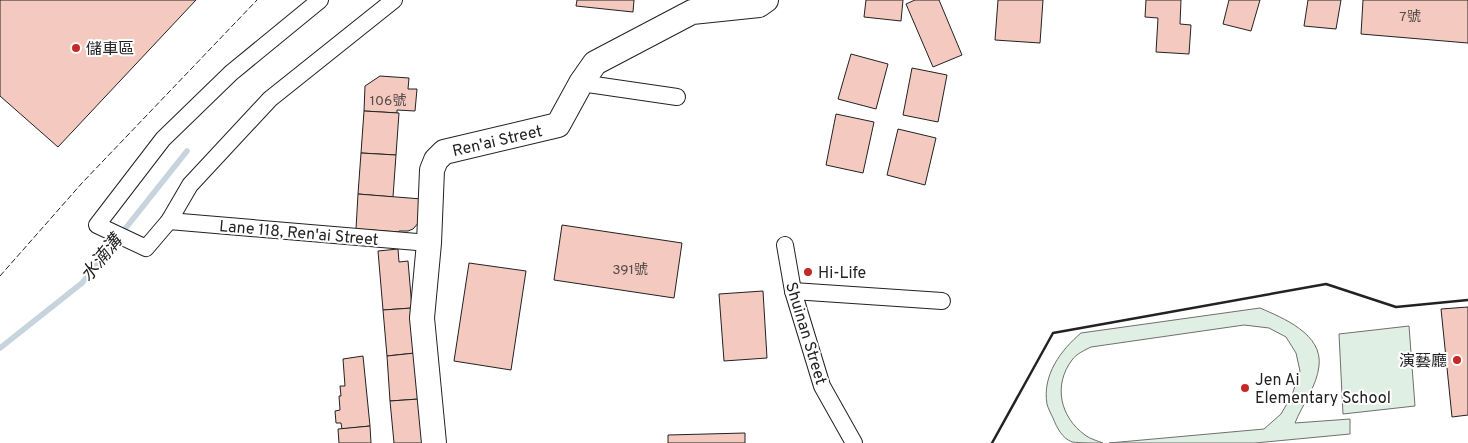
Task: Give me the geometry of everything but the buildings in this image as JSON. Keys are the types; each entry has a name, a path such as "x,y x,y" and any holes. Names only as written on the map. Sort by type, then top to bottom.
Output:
{"street":[{"path":"320,0 231,73 163,140 97,226 146,248 169,220 190,185 270,99 394,0"},
{"name":"Ren'ai Street","path":"434,443 422,318 430,243 432,170 436,160 444,152 558,125 581,83 595,64 692,12 759,4 766,0"},
{"path":"581,83 677,97"},
{"name":"Lane 118, Ren'ai Street","path":"169,220 430,243"},
{"name":"Shuinan Street","path":"785,245 793,291 822,386 854,443"},
{"path":"793,291 942,301"}],"green space":[{"path":"1260,308 1290,322 1300,329 1315,345 1319,355 1318,373 1295,423 1350,419 1350,434 1255,443 1109,443 1264,429 1281,414 1292,395 1300,371 1296,353 1286,337 1269,328 1244,325 1091,347 1083,351 1074,358 1066,370 1062,380 1062,400 1065,410 1076,428 1092,439 1103,443 1072,442 1065,438 1058,429 1047,404 1047,383 1060,355 1081,333"},
{"path":"1409,326 1415,406 1343,414 1339,334"}],"waterway":[{"name":"水湳溝","path":"0,348 82,283 187,151"}],"fence":[{"path":"0,276 82,183 257,0"}],"wall":[{"path":"992,443 1053,333 1326,284 1396,307 1468,300"}],"place":[{"name":"儲車區","path":"76,48"},
{"name":"Hi-Life","path":"808,272"},
{"name":"演藝廳","path":"1457,360"},
{"name":"Jen Ai Elementary School","path":"1245,388"}]}
